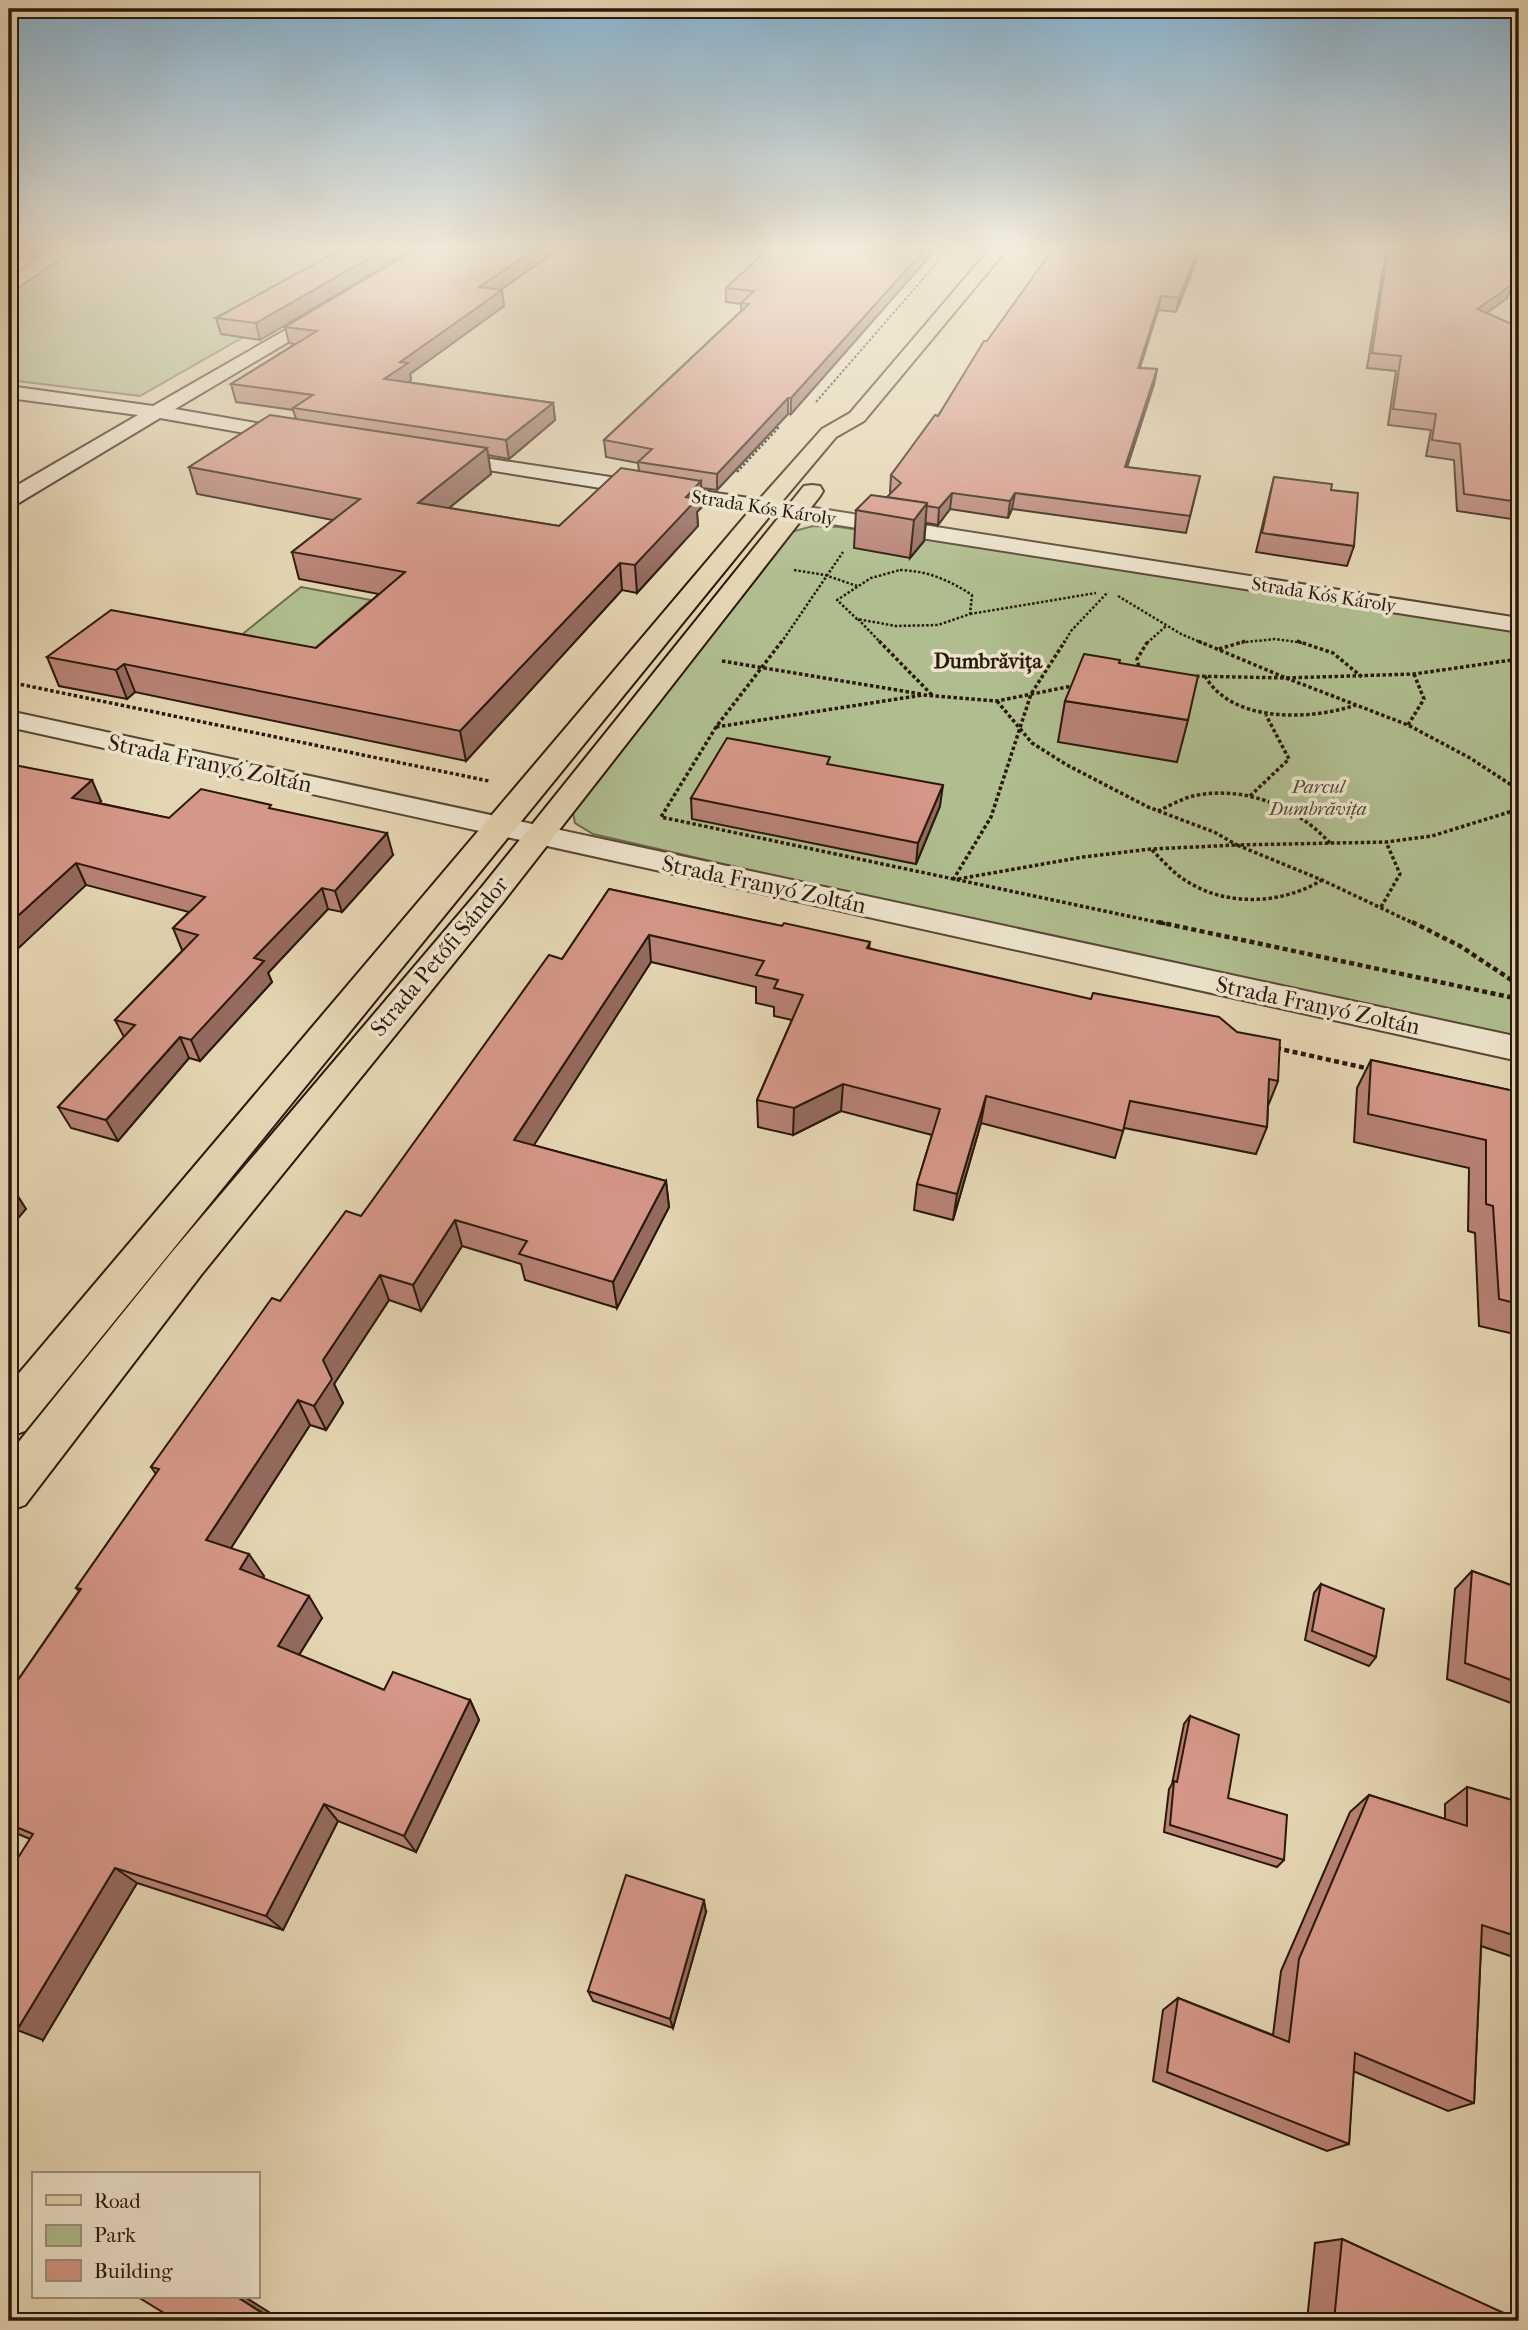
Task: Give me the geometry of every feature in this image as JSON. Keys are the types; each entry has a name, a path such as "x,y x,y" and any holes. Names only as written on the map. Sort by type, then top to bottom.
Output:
{"main road":[{"name":"Strada Petőfi Sándor","path":"9,1417 765,507 829,433 857,417 907,358"},
{"name":"Strada Petőfi Sándor","path":"847,449 856,438 857,417"},
{"name":"Strada Petőfi Sándor","path":"9,1490 97,1375 540,835 829,471"}],"street":[{"path":"9,499 249,358"},
{"path":"9,392 157,412 322,440"},
{"name":"Strada Kós Károly","path":"418,454 1519,625"},
{"name":"Strada Franyó Zoltán","path":"9,719 1519,1049"}],"path":[{"path":"817,401 855,358"},
{"path":"729,480 778,428 775,428"},
{"path":"764,441 773,442"},
{"path":"756,450 765,451"},
{"path":"844,550 764,668 716,727 661,817 1519,999"},
{"path":"932,695 837,600 874,574 913,569 950,580 972,595 970,614"},
{"path":"825,575 857,586"},
{"path":"857,619 896,626 938,625 970,614 1110,591 1166,626 1218,650 1408,725 1470,758 1519,790"},
{"path":"953,880 991,817 1031,694 1071,631 1110,591"},
{"path":"1142,676 1136,659 1152,635 1166,626"},
{"path":"1218,650 1247,639 1275,638 1302,642 1342,659 1362,677"},
{"path":"683,655 932,695 997,701 1090,683"},
{"path":"1180,676 1362,677 1414,674 1519,659"},
{"path":"1408,725 1424,699 1414,674"},
{"path":"1205,676 1214,688 1233,701 1265,714 1309,716 1338,712 1357,705"},
{"path":"9,682 492,782"},
{"path":"716,727 932,695"},
{"path":"997,701 1032,743 1067,765 1158,811 1214,832 1237,845 1381,907 1460,946 1519,985"},
{"path":"1250,796 1289,759 1265,714"},
{"path":"1158,811 1192,796 1225,793 1250,796 1299,815 1322,832 1330,843"},
{"path":"953,880 1083,857 1151,849 1386,842 1432,836 1519,809"},
{"path":"1381,907 1400,874 1386,842"},
{"path":"1151,849 1167,866 1194,886 1244,898 1297,895 1322,880"},
{"path":"1274,1047 1383,1072"}],"green space":[{"path":"9,358 207,358 140,396 9,380"},
{"name":"Parcul Dumbrăvița","path":"813,526 839,527 1519,625 1519,1047 593,834 575,823 572,808 791,532"},
{"path":"301,587 371,600 293,667 219,653"}],"building":[{"path":"274,358 406,358 400,362 408,363 384,379 553,403 506,440 293,408 313,395 231,384"},
{"path":"692,358 827,358 717,474 638,462 652,449 604,440"},
{"path":"974,358 1141,358 1138,368 1157,369 1125,467 1200,476 1190,516 1015,493 1010,501 952,493 939,508 927,506 927,503 887,497 901,483 891,475 935,415 938,416"},
{"path":"1401,358 1515,358 1516,399 1511,399 1519,460 1519,502 1464,494 1460,444 1432,440 1436,414 1393,409"},
{"path":"270,415 487,448 418,503 559,526 621,468 701,481 686,497 697,499 635,565 620,563 460,731 124,664 116,670 47,657 111,610 316,648 405,572 292,552 360,499 189,467"},
{"path":"1274,477 1332,484 1331,490 1358,493 1354,546 1262,533"},
{"path":"871,495 927,503 914,520 856,510"},
{"path":"1084,654 1120,660 1119,663 1198,676 1188,720 1065,701"},
{"path":"727,738 830,757 827,764 943,785 918,843 691,798"},
{"path":"9,764 92,780 72,798 169,818 201,789 271,805 269,808 387,833 335,891 322,888 254,958 264,961 191,1040 180,1037 106,1120 58,1107 135,1025 115,1020 198,935 173,928 205,897 76,863 9,924"},
{"path":"609,889 870,942 867,948 1091,999 1093,993 1219,1017 1237,1032 1280,1040 1278,1081 1269,1079 1267,1127 1130,1101 1123,1131 986,1096 957,1194 917,1184 940,1109 843,1084 794,1108 757,1100 803,995 774,988 778,980 756,975 764,961 649,935 514,1140 666,1181 613,1282 519,1254 527,1241 455,1220 413,1285 380,1275 323,1360 332,1379 314,1406 298,1400 206,1540 249,1554 240,1569 309,1596 278,1646 384,1690 393,1672 470,1700 404,1836 324,1804 266,1916 115,1868 17,2030 9,2026 9,1872 33,1834 9,1824 9,1693 81,1589 76,1588 159,1469 151,1467 272,1298 280,1301 346,1211 361,1216 549,955 562,959"},
{"path":"1371,1060 1519,1092 1519,1304 1499,1299 1493,1206 1486,1204 1486,1140 1368,1114"},
{"path":"1472,1571 1519,1588 1519,1683 1465,1663"},
{"path":"1321,1584 1384,1609 1376,1657 1312,1631"},
{"path":"1190,1716 1239,1735 1228,1798 1287,1815 1284,1860 1170,1825 1174,1781 1177,1782"},
{"path":"1467,1787 1519,1802 1519,1937 1482,1925 1474,2103 1355,2053 1349,2144 1167,2072 1178,1998 1289,2042 1299,1959 1369,1795 1467,1826"},
{"path":"626,1875 704,1900 670,2019 588,1991"},
{"path":"1342,2239 1519,2320 1519,2321 1334,2321"},
{"path":"140,2298 239,2298 275,2321 177,2321"}],"district":[{"name":"Dumbrăvița","path":"988,661"}]}
